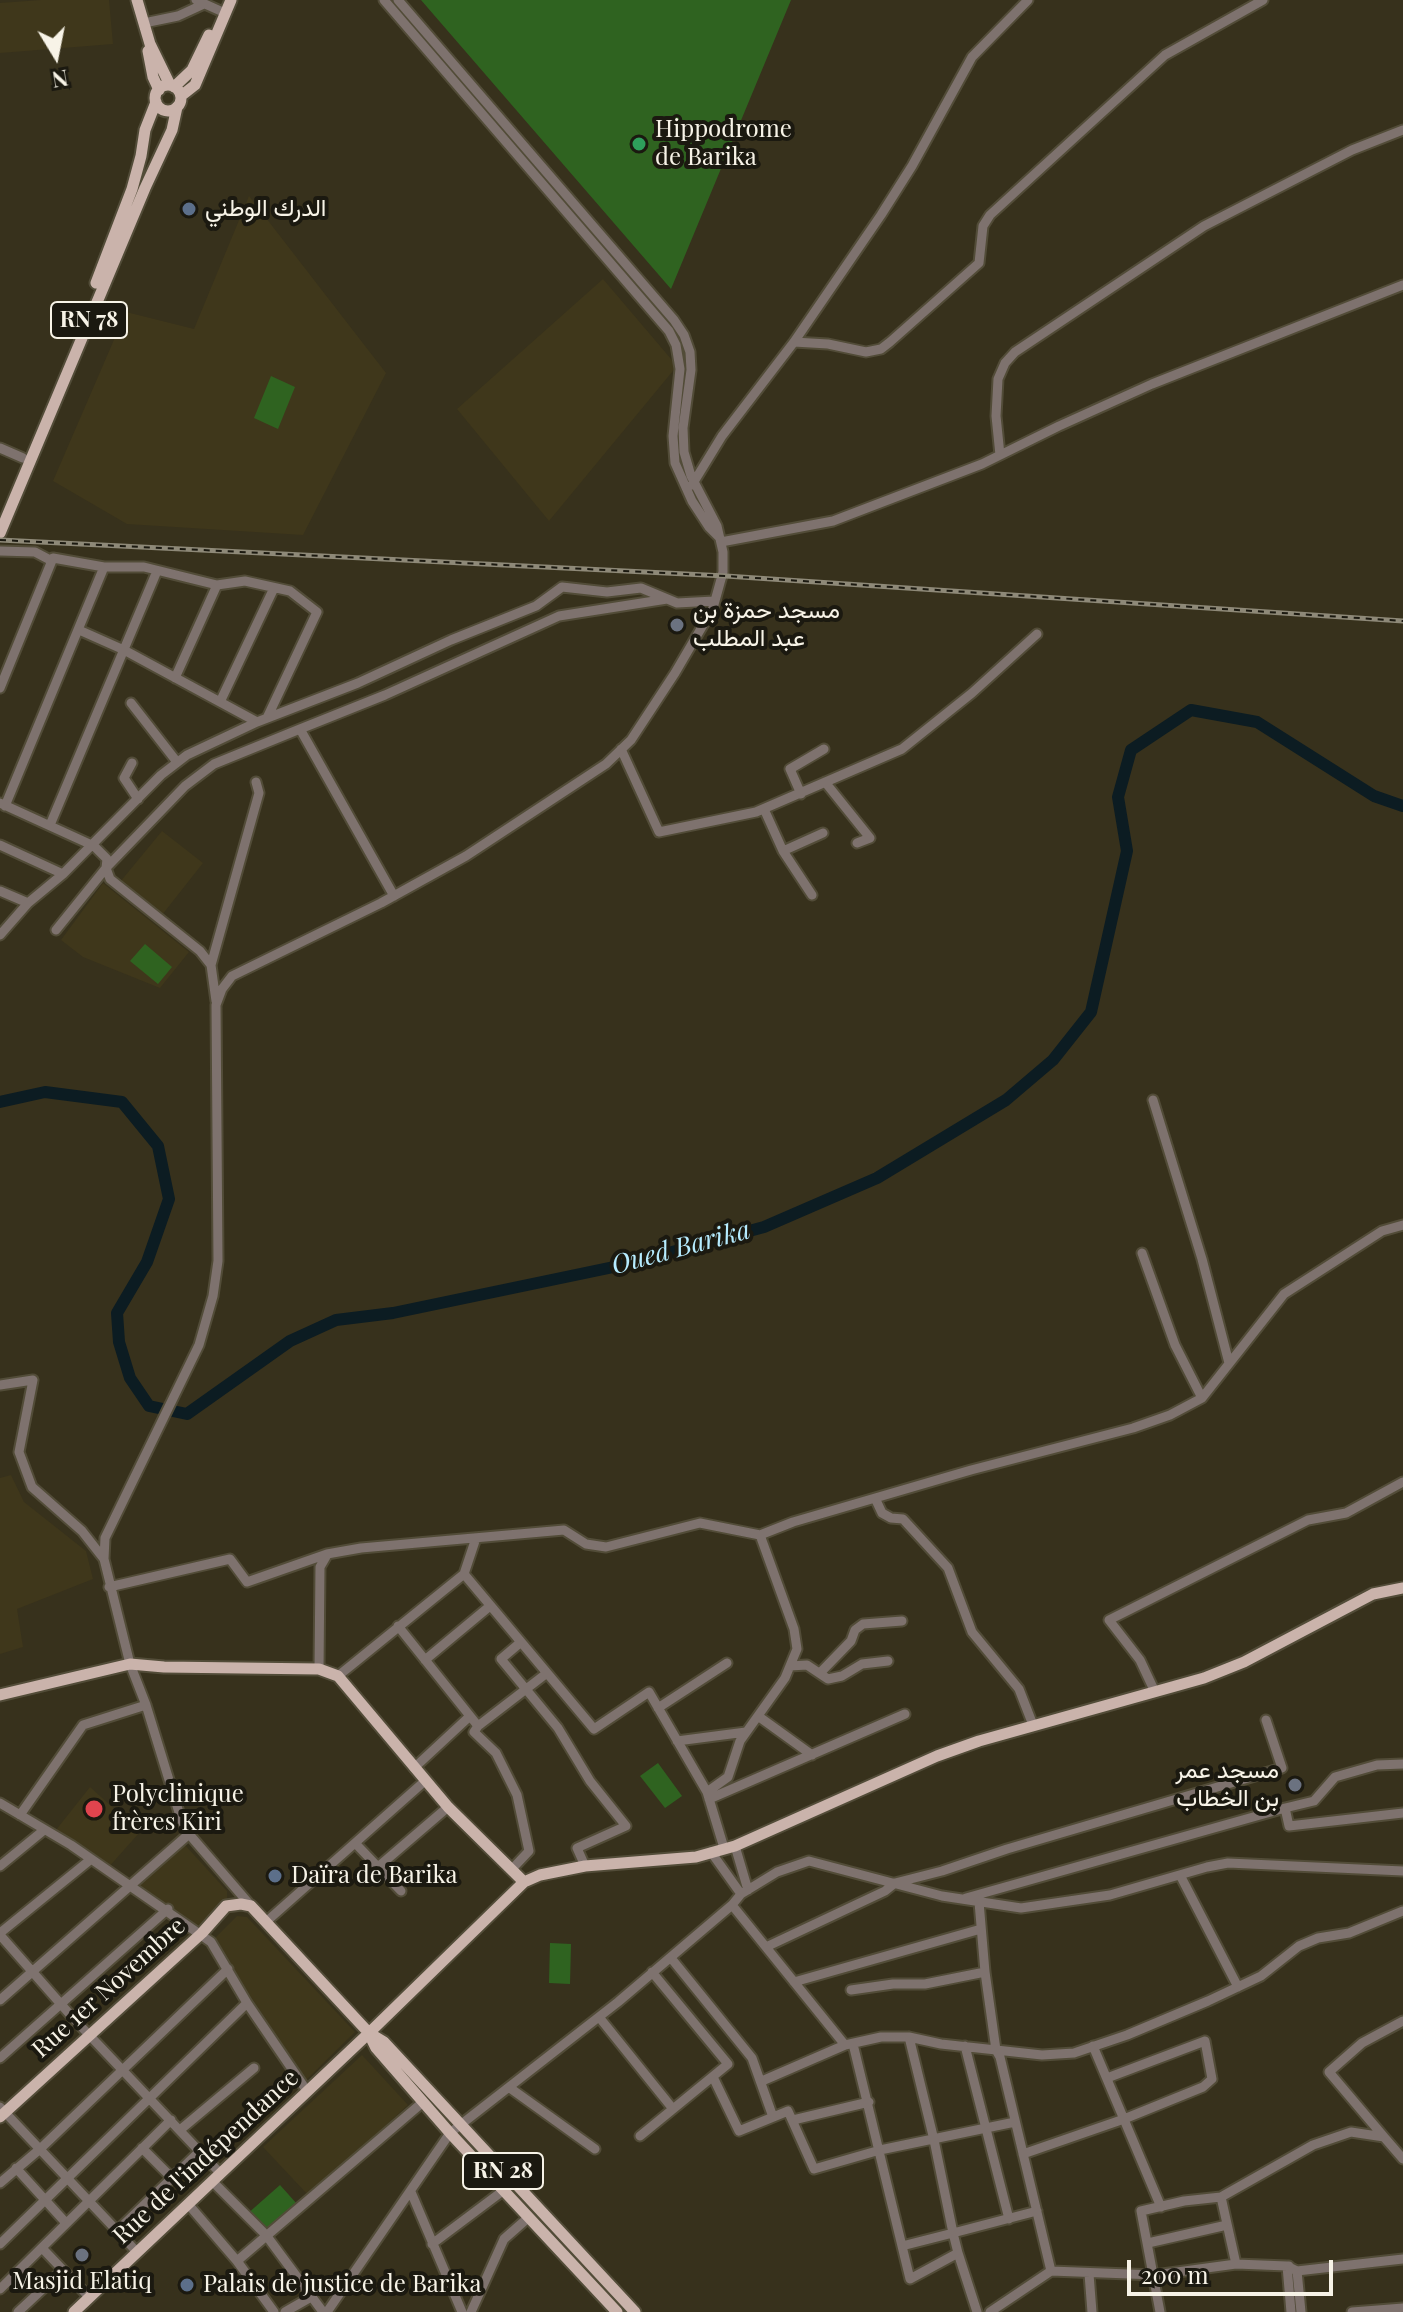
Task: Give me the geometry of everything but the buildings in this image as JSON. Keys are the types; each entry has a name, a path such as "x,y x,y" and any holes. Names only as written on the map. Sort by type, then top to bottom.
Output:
{"main road":[{"path":"136,3 170,94 195,85 222,8 231,0"},
{"name":"RN 78","path":"0,513 114,241 132,189 145,130 170,94 192,70 222,8"},
{"name":"RN 78","path":"0,533 172,130 170,94"},
{"path":"0,1695 130,1664 319,1669 338,1676 448,1807 524,1882 540,1875 585,1866 696,1857 730,1847 937,1756 1033,1725 1204,1678 1373,1594 1403,1588"},
{"name":"Rue de l'indépendance","path":"74,2312 524,1882"},
{"name":"Rue 1er Novembre","path":"2,2112 202,1933 226,1906 251,1906"},
{"name":"RN 28","path":"251,1906 369,2033 384,2042 635,2312"},
{"name":"RN 28","path":"369,2033 376,2048 450,2133 617,2312"}],"street":[{"path":"216,1005 222,989 232,976 394,896 466,856 606,764 631,740 675,673 713,608 723,572 720,540 706,523 674,454 680,369 676,345 669,331 384,0"},
{"path":"398,0 679,328 691,361 683,444 690,486"},
{"path":"690,486 722,436 794,342 912,166 972,57 1028,0"},
{"path":"794,342 828,344 866,352 881,349 979,263 983,226 1006,201 1165,55 1263,0"},
{"path":"144,23 178,16 200,2 222,8"},
{"path":"1000,455 996,416 998,379 1005,363 1015,352 1204,226 1352,150 1403,130"},
{"path":"720,540 833,521 1000,455 1152,384 1403,285"},
{"path":"0,448 23,458"},
{"path":"0,551 35,552 52,561"},
{"path":"0,688 53,558 104,567 144,567 217,585 245,581 290,591 317,612 267,718"},
{"path":"104,567 2,805 93,845 107,864 110,879 200,951 211,965"},
{"path":"50,825 157,571"},
{"path":"175,678 217,585"},
{"path":"0,935 28,903 63,874 177,762 257,722 358,683 451,640 536,606 562,587 607,592 641,588 677,603 714,601"},
{"path":"220,702 274,588"},
{"path":"56,930 107,864 185,786 214,764 385,695 559,616 667,599"},
{"path":"79,630 124,650 257,722"},
{"path":"621,749 659,832 764,809 902,749 972,693 1037,634"},
{"path":"131,703 177,762"},
{"path":"300,729 394,896"},
{"path":"801,794 790,769 824,749"},
{"path":"132,763 124,778 138,799"},
{"path":"251,1906 189,1834 181,1819 130,1664 104,1559 105,1538 199,1345 213,1296 218,1261 216,1005 211,965 259,793 256,782"},
{"path":"825,782 870,838 857,843"},
{"path":"764,809 783,851 812,895"},
{"path":"783,851 823,833"},
{"path":"0,845 63,874"},
{"path":"0,891 28,903"},
{"path":"1153,1100 1202,1259 1229,1363"},
{"path":"109,1587 230,1559 247,1582 327,1554 361,1548 564,1530 586,1544 606,1547 700,1523 760,1535 875,1498 1133,1428 1170,1415 1202,1398 1284,1294 1382,1231 1403,1225"},
{"path":"1142,1253 1175,1345 1202,1398"},
{"path":"0,1385 33,1380 19,1452 32,1487 82,1531 104,1559"},
{"path":"1155,1692 1140,1660 1109,1620 1308,1520 1346,1513 1403,1482"},
{"path":"875,1498 882,1513 903,1519 948,1568 972,1632 1019,1689 1033,1725"},
{"path":"708,1796 728,1777 740,1741 785,1678 797,1649 794,1629 760,1535"},
{"path":"338,1676 464,1574 476,1538"},
{"path":"319,1669 320,1567 327,1554"},
{"path":"464,1574 594,1729 649,1692 708,1796 730,1847 744,1892"},
{"path":"425,1660 490,1606"},
{"path":"820,1673 863,1624 902,1621"},
{"path":"398,1626 478,1726"},
{"path":"521,1642 501,1659 558,1728 590,1781 626,1826 597,1836 577,1848 585,1866"},
{"path":"790,1666 807,1665 828,1679 842,1676 862,1664 888,1661"},
{"path":"658,1708 727,1663"},
{"path":"512,1869 529,1851 517,1795 496,1753 474,1732 547,1673"},
{"path":"20,1815 83,1725 146,1705"},
{"path":"708,1796 905,1714"},
{"path":"414,1768 470,1716"},
{"path":"758,1716 812,1755"},
{"path":"766,1947 885,1891 895,1883 1282,1768 1266,1720"},
{"path":"677,1741 746,1732"},
{"path":"963,1899 1314,1801 1335,1777 1377,1765 1403,1764"},
{"path":"267,1921 426,1780"},
{"path":"0,1803 202,1933 218,1951 247,2003 307,2091"},
{"path":"378,1867 448,1807"},
{"path":"1285,1808 1289,1826 1403,1813"},
{"path":"0,1866 44,1830"},
{"path":"0,2000 189,1834"},
{"path":"355,1843 401,1891"},
{"path":"711,1852 744,1892"},
{"path":"90,1860 0,1934 200,2151 216,2177 266,2235 325,2312 450,2133 671,1958 744,1892 777,1872 809,1861 963,1899 1021,1908 1110,1895 1228,1863 1403,1871"},
{"path":"1180,1875 1238,1987"},
{"path":"979,1902 996,2050 1051,2271"},
{"path":"732,1905 849,2044 869,2102 910,2279 958,2253"},
{"path":"0,2058 168,1909"},
{"path":"762,2081 849,2044 881,2037 909,2037 1042,2055 1074,2053 1238,1987 1261,1976 1299,1946 1318,1938 1349,1933 1403,1911"},
{"path":"794,1982 981,1929"},
{"path":"671,1958 752,2058 773,2117"},
{"path":"0,2183 40,2149 228,1969"},
{"path":"640,2136 728,2064 652,1972"},
{"path":"851,1990 893,1984 925,1984 985,1972"},
{"path":"0,2244 247,2003"},
{"path":"599,2017 673,2109"},
{"path":"1403,2021 1362,2043 1329,2072 1403,2159"},
{"path":"909,2037 953,2233 977,2312"},
{"path":"1023,2154 1124,2119 1209,2083 1212,2073 1205,2041 1107,2078"},
{"path":"965,2046 1009,2219"},
{"path":"1093,2046 1161,2207"},
{"path":"180,2130 254,2068"},
{"path":"713,2077 739,2131 788,2111 814,2169 880,2150 1015,2122"},
{"path":"510,2088 595,2149"},
{"path":"237,2261 423,2102"},
{"path":"793,2120 869,2102"},
{"path":"2,2112 137,2252"},
{"path":"0,2289 171,2120"},
{"path":"1160,2312 1141,2211 1221,2197 1313,2145 1351,2132 1384,2137"},
{"path":"142,2148 172,2178"},
{"path":"117,2231 200,2151"},
{"path":"16,2168 66,2223"},
{"path":"432,2244 504,2190"},
{"path":"411,2192 462,2312"},
{"path":"1221,2197 1236,2264"},
{"path":"188,2204 237,2261 274,2312"},
{"path":"902,2246 1037,2211"},
{"path":"471,2312 504,2239 529,2217"},
{"path":"1148,2243 1227,2225"},
{"path":"42,2248 89,2297"},
{"path":"990,2312 1051,2271 1155,2275 1236,2264 1287,2266 1403,2256"},
{"path":"1287,2266 1297,2271 1403,2256"},
{"path":"1287,2266 1291,2312"},
{"path":"18,2312 63,2270"},
{"path":"1297,2271 1301,2312"},
{"path":"1089,2274 1092,2312"},
{"path":"285,2312 311,2297"},
{"path":"1352,2312 1403,2308"}],"shaded area":[{"path":"109,0 113,44 0,53 0,3"},
{"path":"249,196 386,373 303,535 127,524 53,481 126,312 194,329"},
{"path":"603,279 677,366 549,521 457,409"},
{"path":"162,831 203,863 162,915 120,882"},
{"path":"103,883 189,952 160,988 83,957 61,940"},
{"path":"11,1475 24,1502 86,1551 93,1579 17,1609 23,1647 0,1654 0,1478"},
{"name":"Polyclinique frères Kiri","path":"90,1787 140,1832 107,1869 52,1835"},
{"path":"184,1844 227,1891 227,1901 199,1929 135,1885"},
{"path":"237,1916 247,1917 355,2032 306,2080 213,1940"},
{"path":"362,2055 408,2105 309,2196 263,2147"}],"green space":[{"name":"Hippodrome de Barika","path":"421,0 791,0 671,289"},
{"path":"271,376 295,387 278,429 254,418"},
{"path":"145,944 172,967 158,984 130,961"},
{"path":"658,1763 682,1796 665,1808 640,1776"},
{"path":"550,1943 571,1944 570,1984 549,1983"},
{"path":"280,2185 297,2204 263,2234 246,2215"}],"waterway":[{"name":"Oued Barika","path":"0,1102 45,1092 122,1102 158,1146 169,1199 147,1262 117,1313 119,1342 130,1378 149,1406 187,1414 290,1341 336,1320 393,1313 628,1264 764,1227 877,1178 1006,1100 1053,1060 1091,1012 1127,851 1118,797 1131,750 1191,710 1257,722 1374,796 1403,806"}],"railway":[{"path":"0,540 726,576 1403,621"}],"place":[{"name":"Hippodrome de Barika","path":"639,144"},
{"name":"الدرك الوطني","path":"189,209"},
{"name":"مسجد حمزة بن عبد المطلب","path":"677,625"},
{"name":"مسجد عمر بن الخطاب","path":"1295,1785"},
{"name":"Polyclinique frères Kiri","path":"94,1809"},
{"name":"Daïra de Barika","path":"275,1876"},
{"name":"Masjid Elatiq","path":"82,2255"},
{"name":"Palais de justice de Barika","path":"187,2285"}]}
